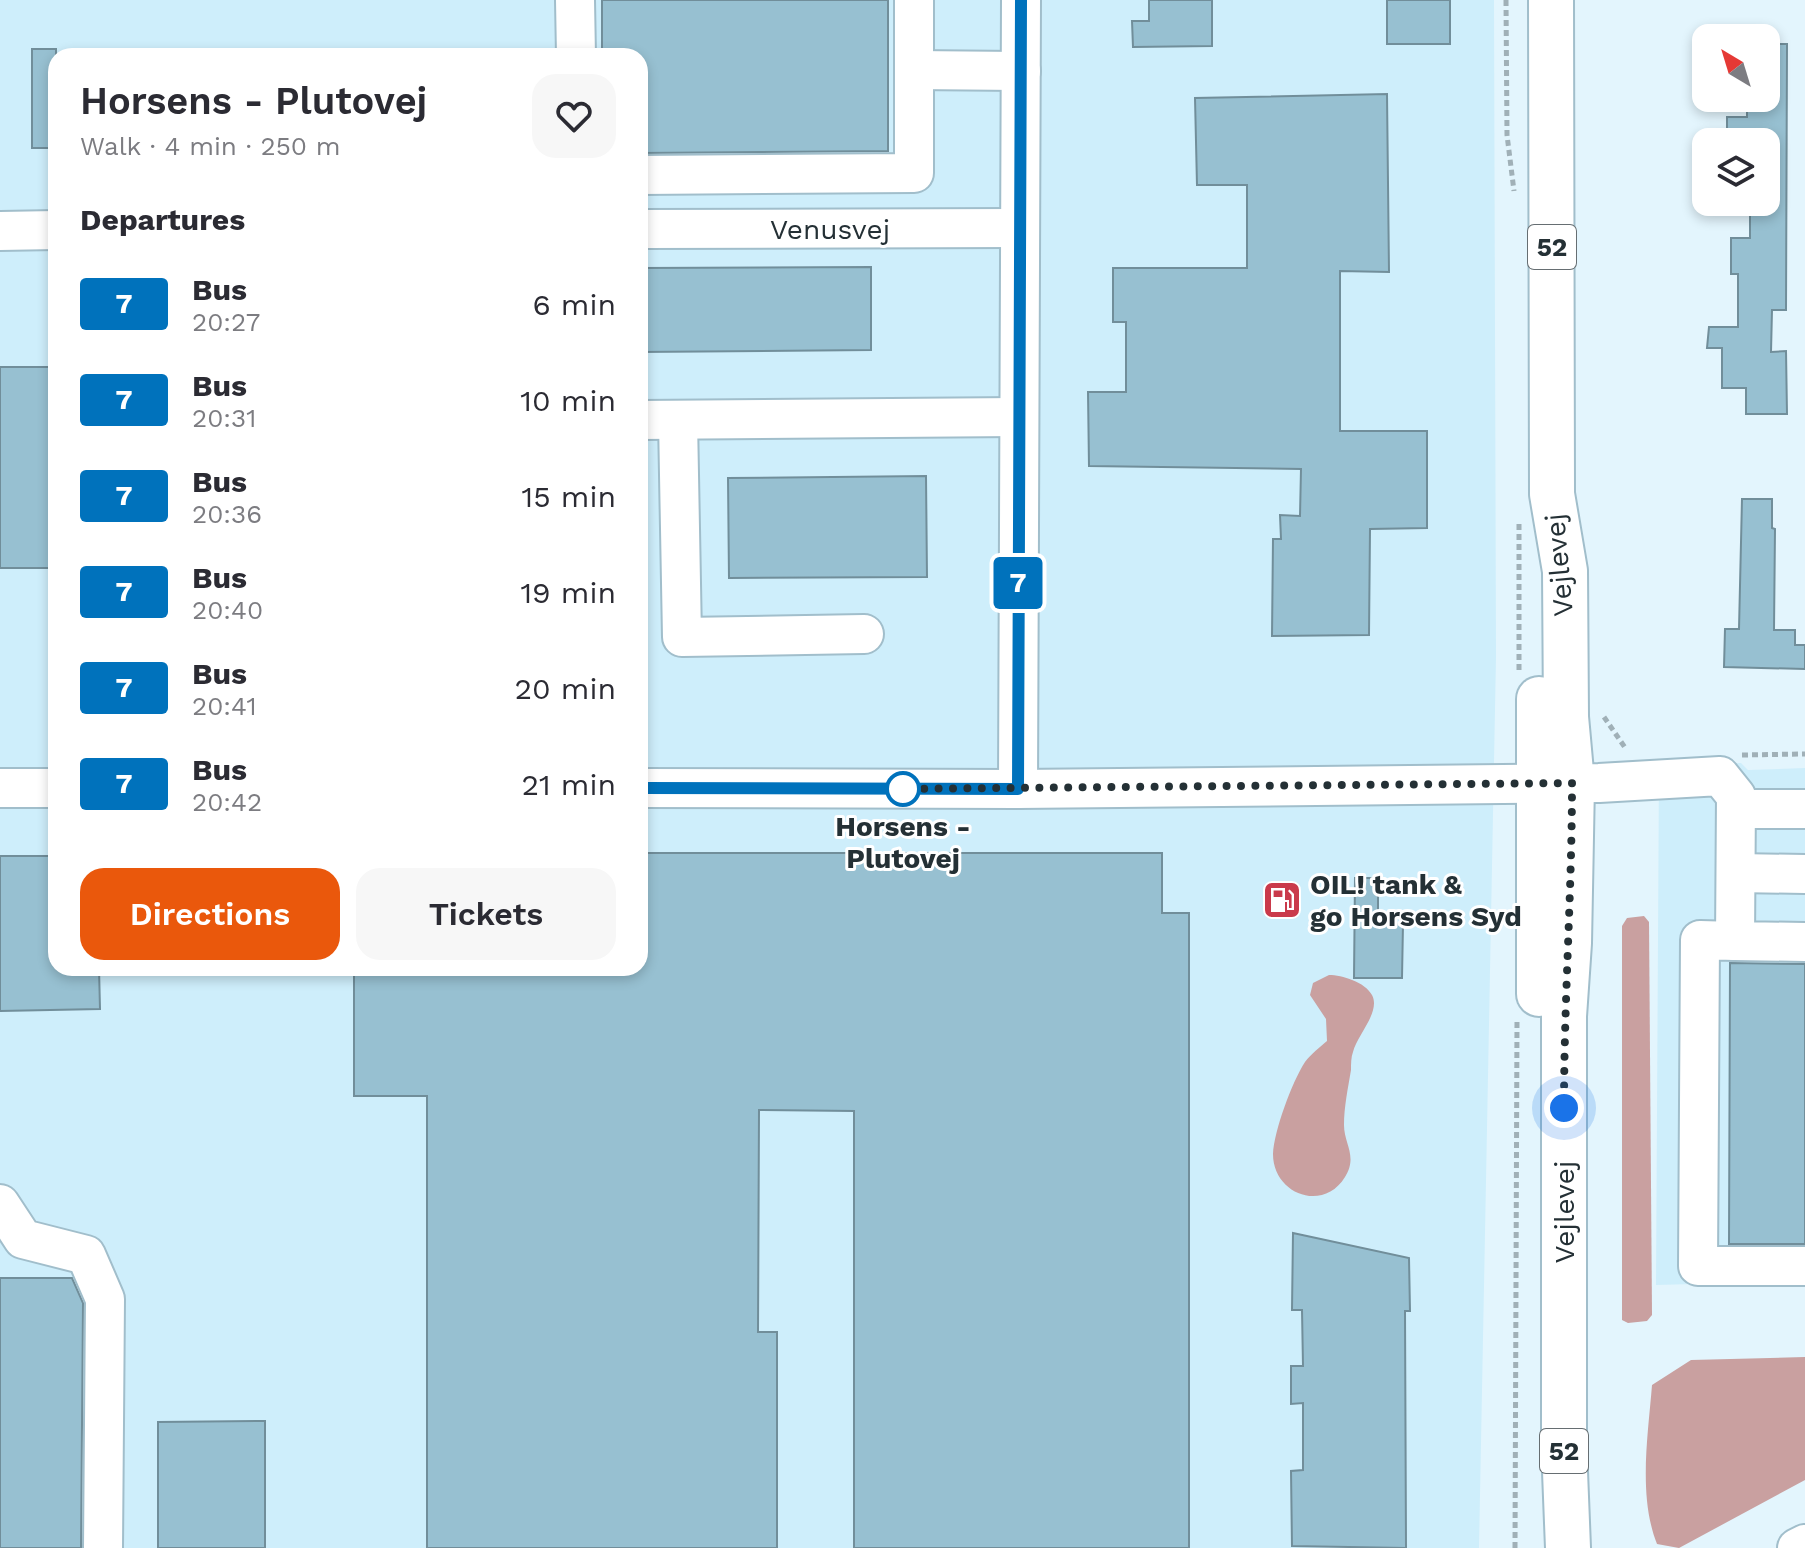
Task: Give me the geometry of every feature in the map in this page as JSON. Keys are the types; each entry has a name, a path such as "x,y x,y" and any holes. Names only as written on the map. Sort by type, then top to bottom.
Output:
{"main road":[{"name":"Vejlevej","path":"1551,0 1552,494 1537,578 1569,943 1564,1016 1564,1446 1568,1548"},
{"name":"Vejlevej","path":"1539,1548 1538,1378 1556,782"},
{"path":"1538,1378 1553,1548"}],"street":[{"path":"575,0 576,48"},
{"path":"648,175 914,173 914,0"},
{"path":"1018,789 1021,0"},
{"path":"914,70 1021,71"},
{"path":"865,174 866,229"},
{"name":"Venusvej","path":"648,229 1020,228"},
{"path":"0,231 48,230"},
{"path":"648,420 1019,417"},
{"path":"678,420 682,637 864,634"},
{"path":"648,788 1018,789 1556,782 1720,776 1736,796 1735,941"},
{"path":"0,788 48,788"},
{"path":"1736,809 1805,809"},
{"path":"1736,873 1805,874"},
{"path":"1805,942 1700,940 1698,1266 1805,1266"},
{"path":"0,1204 23,1239 86,1255 105,1299 103,1548"},
{"path":"1797,1548 1805,1544"}],"shaded area":[{"path":"0,0 1494,0 1496,657 1479,1548 0,1548"},
{"path":"1741,763 1748,770 1805,768 1805,1281 1656,1285 1659,765"},
{"path":"1644,916 1649,922 1652,1315 1647,1321 1628,1323 1622,1320 1622,926 1627,918"},
{"path":"1329,975 1359,983 1369,990 1374,1002 1371,1016 1351,1058 1344,1125 1350,1156 1349,1170 1336,1188 1313,1196 1301,1194 1281,1180 1273,1154 1280,1120 1295,1082 1305,1062 1327,1041 1326,1019 1310,995 1313,983"},
{"path":"1805,1357 1805,1480 1679,1548 1657,1544 1646,1486 1652,1385 1691,1360"}],"building":[{"path":"602,0 888,0 888,151 648,153 648,48 602,48"},
{"path":"1149,0 1212,0 1212,46 1133,47 1132,21 1149,21"},
{"path":"1387,0 1450,0 1450,44 1387,44"},
{"path":"1780,44 1787,44 1786,310 1772,310 1771,352 1786,351 1787,414 1746,414 1746,388 1722,388 1722,348 1707,348 1709,327 1738,327 1738,274 1731,274 1731,238 1750,238 1750,216 1780,216 1780,128 1727,128 1727,117 1747,117 1747,112 1780,112"},
{"path":"32,49 48,49 48,148 32,148"},
{"path":"1387,94 1389,272 1340,271 1340,431 1427,431 1427,528 1370,529 1369,635 1272,636 1273,539 1281,539 1280,515 1300,516 1301,469 1089,466 1088,392 1126,392 1126,322 1113,322 1113,268 1247,268 1247,185 1197,185 1195,98"},
{"path":"871,267 871,350 648,352 648,268"},
{"path":"0,367 48,367 48,568 0,568"},
{"path":"926,476 927,577 729,578 728,478"},
{"path":"1742,499 1772,499 1772,528 1775,529 1774,630 1795,630 1795,645 1805,645 1805,669 1724,667 1725,629 1739,629"},
{"path":"648,853 1162,853 1162,913 1189,913 1189,1548 854,1548 854,1111 759,1110 758,1332 777,1332 777,1548 427,1548 427,1096 354,1096 354,976 648,976"},
{"path":"0,856 48,856 48,976 99,976 100,1009 0,1011"},
{"path":"1355,878 1378,878 1378,924 1403,924 1402,978 1354,978"},
{"path":"1730,963 1805,964 1805,1244 1729,1244"},
{"path":"1293,1233 1409,1258 1410,1311 1405,1311 1406,1548 1292,1546 1291,1471 1303,1470 1303,1403 1291,1404 1291,1366 1303,1366 1302,1310 1292,1310"},
{"path":"0,1278 72,1278 83,1303 81,1548 0,1548"},
{"path":"265,1421 265,1548 158,1548 158,1422"}],"bus line":[{"name":"7","path":"648,788 1018,789 1021,0"}],"place":[{"name":"Horsens - Plutovej","path":"903,789"},
{"name":"OIL! tank & go Horsens Syd","path":"1282,900"}],"route":[{"path":"903,789 892,789 1572,783 1564,1108"}]}
